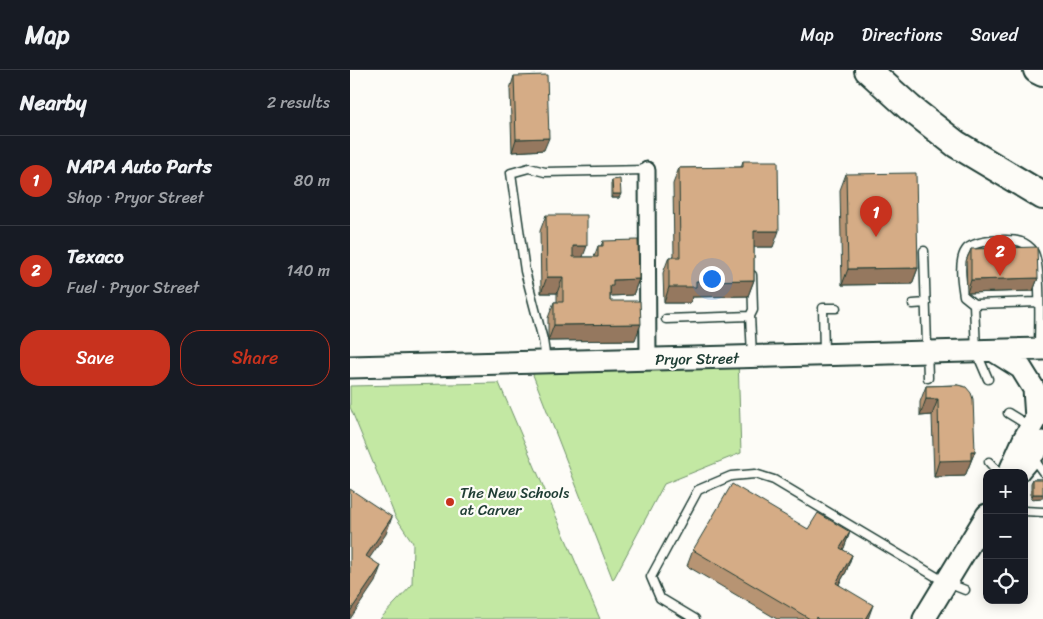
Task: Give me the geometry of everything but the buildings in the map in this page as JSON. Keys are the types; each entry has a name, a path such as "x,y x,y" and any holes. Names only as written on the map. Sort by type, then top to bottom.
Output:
{"highway":[{"path":"868,70 910,108 956,144 1037,189"},
{"path":"1037,70 1043,73"}],"main road":[{"name":"Pryor Street","path":"350,366 1041,349"},
{"path":"985,351 1021,368 1034,389 1038,437 1020,469"},
{"path":"1012,469 1024,439 1038,437"},
{"path":"924,619 983,522"}],"street":[{"path":"647,170 648,360"}],"lane":[{"path":"546,362 543,340 525,271 511,173 529,168 545,172 647,170"},
{"path":"988,379 985,351 974,304 964,296 962,282 964,252 977,243 1020,241 1033,251 1038,270 1041,349"},
{"path":"924,251 928,378"},
{"path":"752,265 753,310 750,316 752,357"},
{"path":"974,304 1038,302"},
{"path":"913,304 926,304"},
{"path":"824,355 823,308 836,308"},
{"path":"666,318 750,316"},
{"path":"1008,412 1038,437"},
{"path":"989,462 995,469"},
{"path":"695,619 660,598 651,578 698,490 731,476 755,474 774,480 945,582 966,590"},
{"path":"1028,511 1043,512"}],"green space":[{"path":"738,358 741,453 664,484 613,580 528,362"},
{"name":"The New Schools at Carver","path":"499,383 600,619 380,619 412,585 413,543 395,516 350,407 350,386"}],"place":[{"name":"NAPA Auto Parts","path":"876,237"},
{"name":"Texaco","path":"1000,276"},
{"name":"The New Schools at Carver","path":"450,502"}]}
